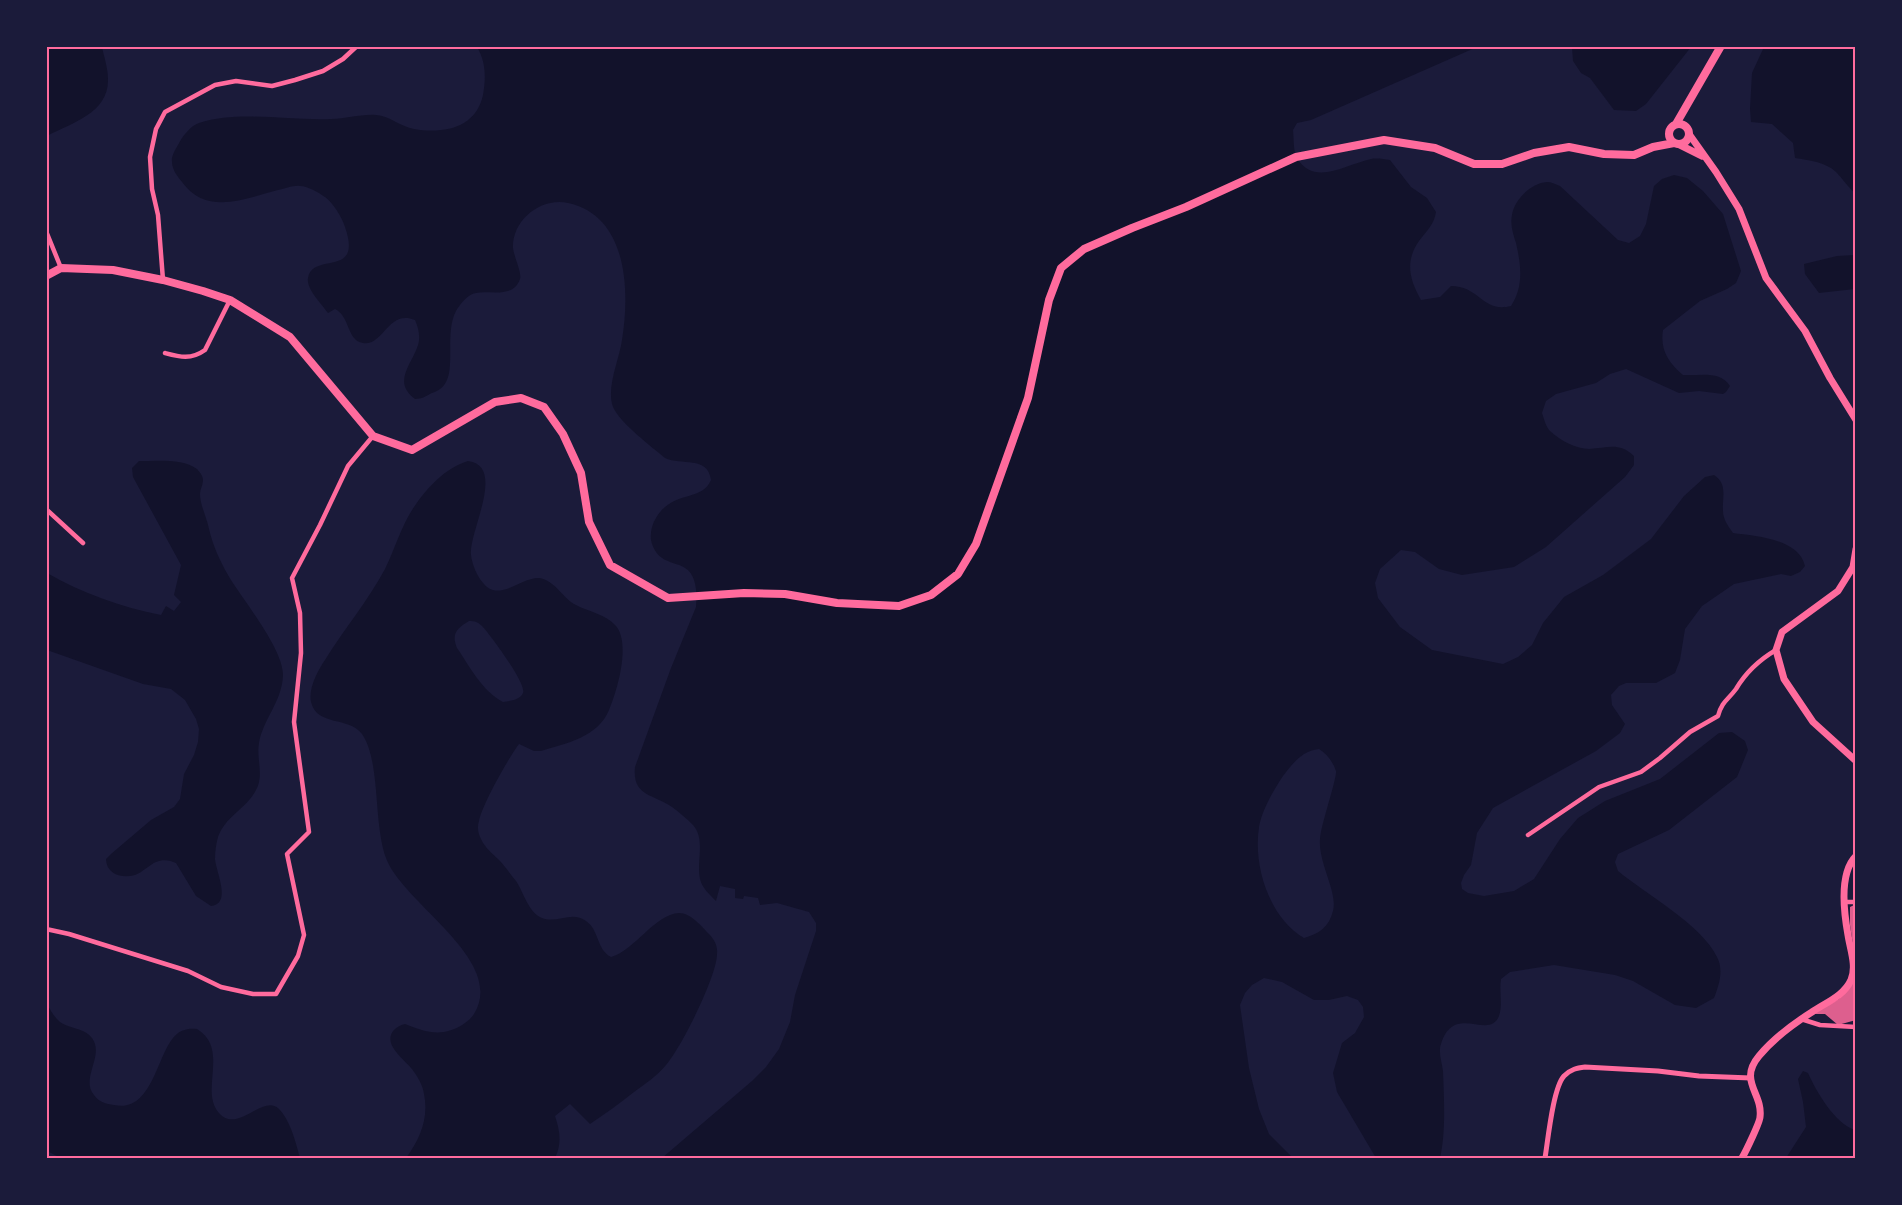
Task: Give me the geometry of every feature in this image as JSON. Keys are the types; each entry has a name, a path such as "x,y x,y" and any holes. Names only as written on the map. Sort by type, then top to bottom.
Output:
{"highway":[{"path":"1653,147 1676,124 1721,46"},
{"path":"46,276 61,268 113,270 163,280 230,300 290,337 373,436 412,450 495,402 521,398 544,407 562,434 580,473 588,522 610,565 668,598 744,593 785,594 837,603 899,606 931,595 958,574 976,544 1028,398 1049,300 1061,268 1084,249 1186,207 1296,157 1384,140 1435,148 1474,164 1502,164 1534,153 1569,147 1604,154 1634,155 1653,147 1685,141 1689,132 1686,105"},
{"path":"1676,124 1683,125 1689,132"},
{"path":"1669,133 1669,137 1676,143"}],"main road":[{"path":"1689,132 1739,209 1766,278 1805,331 1856,420"},
{"path":"1676,143 1705,158"},
{"path":"1856,549 1853,567 1838,591 1782,632 1776,650 1784,679 1813,722 1856,761"},
{"path":"1742,1158 1760,1118 1760,1105 1751,1085 1751,1069 1758,1057 1779,1036 1837,996 1851,981 1853,963 1847,933 1844,881 1850,862 1856,856"}],"street":[{"path":"163,280 158,215 152,189 150,157 156,129 165,112 215,85 236,81 272,86 323,71 343,59 357,46"},
{"path":"46,231 61,268"},
{"path":"165,353 185,358 198,356 205,350 230,300"},
{"path":"46,929 188,971 221,987 253,994 276,994 298,956 304,935 287,854 309,832 294,722 301,653 300,613 292,578 348,466 373,436"},
{"path":"46,509 83,543"},
{"path":"1527,835 1599,787 1641,772 1690,732 1718,716 1721,705 1736,689 1738,682 1762,658 1776,650"},
{"path":"1845,902 1856,902"},
{"path":"1801,1019 1820,1026 1856,1027"},
{"path":"1545,1158 1556,1096 1563,1077 1574,1068 1648,1070 1699,1076 1751,1078"}],"shaded area":[{"path":"47,46 102,47 108,79 107,91 96,109 78,121 47,136"},
{"path":"1572,46 1691,47 1646,104 1636,111 1614,110 1590,78 1581,73 1573,61"},
{"path":"477,47 1477,47 1311,120 1297,123 1293,130 1296,155 1304,167 1322,172 1371,159 1390,160 1411,187 1427,198 1436,212 1435,217 1415,248 1410,263 1411,277 1421,300 1440,297 1451,286 1469,290 1493,306 1511,306 1520,283 1518,251 1512,226 1513,209 1524,193 1535,185 1547,182 1560,186 1618,240 1629,243 1640,236 1646,224 1654,186 1662,179 1674,175 1687,178 1703,191 1723,214 1741,271 1736,283 1700,301 1663,330 1664,350 1669,360 1683,375 1709,375 1721,378 1730,386 1726,392 1723,394 1699,391 1679,393 1626,369 1610,374 1596,383 1556,394 1546,401 1542,413 1549,429 1563,441 1574,446 1589,449 1618,447 1629,452 1634,456 1634,465 1625,477 1546,547 1514,567 1462,575 1439,569 1415,552 1401,550 1380,569 1375,583 1378,598 1400,627 1432,650 1503,664 1518,657 1532,645 1543,623 1564,597 1603,575 1651,539 1684,496 1705,477 1714,475 1721,482 1724,517 1733,533 1775,540 1786,544 1801,557 1805,566 1800,572 1791,576 1781,574 1734,584 1702,606 1685,629 1680,660 1675,673 1656,683 1626,683 1619,686 1611,695 1612,705 1625,724 1620,733 1596,751 1493,808 1477,833 1471,865 1461,883 1462,889 1468,893 1484,896 1514,891 1534,879 1560,839 1578,818 1605,801 1660,779 1719,733 1732,732 1745,741 1748,750 1737,777 1669,830 1618,854 1615,862 1618,871 1686,922 1710,945 1720,967 1719,983 1714,998 1696,1008 1675,1005 1633,981 1615,975 1554,965 1510,972 1501,979 1500,1012 1494,1023 1454,1025 1447,1032 1441,1044 1444,1115 1440,1158 1376,1158 1337,1092 1333,1073 1342,1043 1355,1033 1364,1017 1363,1007 1358,1000 1347,996 1329,1000 1314,1000 1282,982 1264,978 1252,985 1245,993 1240,1005 1249,1068 1259,1109 1269,1134 1293,1158 662,1158 752,1081 779,1049 790,1022 795,995 816,931 816,923 809,912 777,903 760,905 758,898 744,896 743,899 735,898 735,889 720,886 716,901 704,888 700,879 700,844 693,825 672,807 645,793 637,784 635,767 696,607 692,575 683,567 665,560 657,553 651,540 652,529 655,520 670,503 701,491 711,480 709,472 699,464 665,458 629,427 613,407 611,391 622,340 625,300 624,279 614,239 603,223 588,211 568,203 548,204 530,213 517,228 514,238 513,248 520,276 517,285 507,291 473,294 462,302 456,311 451,328 450,367 446,382 438,390 415,399 408,393 404,381 419,341 415,320 398,319 376,339 363,343 354,338 340,312 335,309 328,313 309,287 308,278 312,270 343,259 348,253 349,243 344,223 328,200 310,188 298,186 239,200 214,202 203,199 192,192 177,176 172,165 174,154 187,132 196,124 214,119 247,117 331,119 376,115 414,129 436,130 457,126 466,122 473,115 483,95 484,70","holes":["1319,749 1336,771 1320,839 1322,858 1334,903 1326,926 1319,932 1304,938 1281,917 1266,889 1259,858 1259,827 1268,801 1290,767 1308,752"]},
{"path":"1764,47 1855,47 1855,193 1827,166 1795,158 1793,143 1772,124 1751,122 1752,73"},
{"path":"1855,255 1855,289 1819,293 1805,274 1804,264 1837,256"},
{"path":"139,461 184,463 191,465 201,474 203,481 200,494 201,503 217,553 228,575 269,638 281,664 283,675 279,694 261,734 258,786 251,798 225,824 218,837 215,859 222,894 221,900 211,906 196,896 174,862 159,861 138,874 120,876 112,872 106,859 151,820 174,807 180,799 184,774 194,755 199,729 185,700 171,689 143,684 47,650 47,573 102,598 161,615 166,606 174,611 181,602 174,595 181,565 133,477 132,468"},
{"path":"468,461 479,466 484,475 483,502 471,555 475,570 484,584 497,591 532,579 545,579 571,602 612,622 620,634 622,644 619,680 604,719 590,733 581,738 541,751 534,751 519,744 496,781 481,814 478,828 483,842 516,881 537,915 548,919 581,918 594,930 606,954 611,957 628,948 661,919 679,913 688,915 699,924 712,938 717,948 715,964 705,994 680,1044 666,1065 651,1080 590,1124 570,1104 555,1116 560,1137 555,1158 406,1158 422,1128 425,1103 420,1081 393,1047 391,1036 396,1028 405,1024 424,1031 444,1032 465,1023 474,1014 480,994 477,973 449,933 396,876 386,858 379,827 372,760 362,734 356,728 320,715 314,710 310,697 319,669 378,581 409,514 431,486 460,464","holes":["469,621 482,626 514,670 523,688 520,697 503,702 489,692 477,678 457,648 455,639 458,629"]},
{"path":"47,1004 60,1022 85,1032 92,1038 96,1052 90,1088 98,1099 111,1105 126,1105 136,1101 151,1082 173,1038 184,1030 197,1029 207,1037 212,1047 212,1093 219,1113 226,1118 234,1119 265,1106 272,1105 278,1108 289,1125 300,1158 61,1158 47,1151"},
{"path":"1803,1071 1808,1073 1833,1114 1855,1130 1855,1158 1786,1158 1806,1127 1798,1079"}],"building":[{"path":"1856,904 1856,951 1854,951 1850,907"},
{"path":"1856,979 1856,1020 1838,1025 1825,1014 1813,1014 1839,999"}]}
